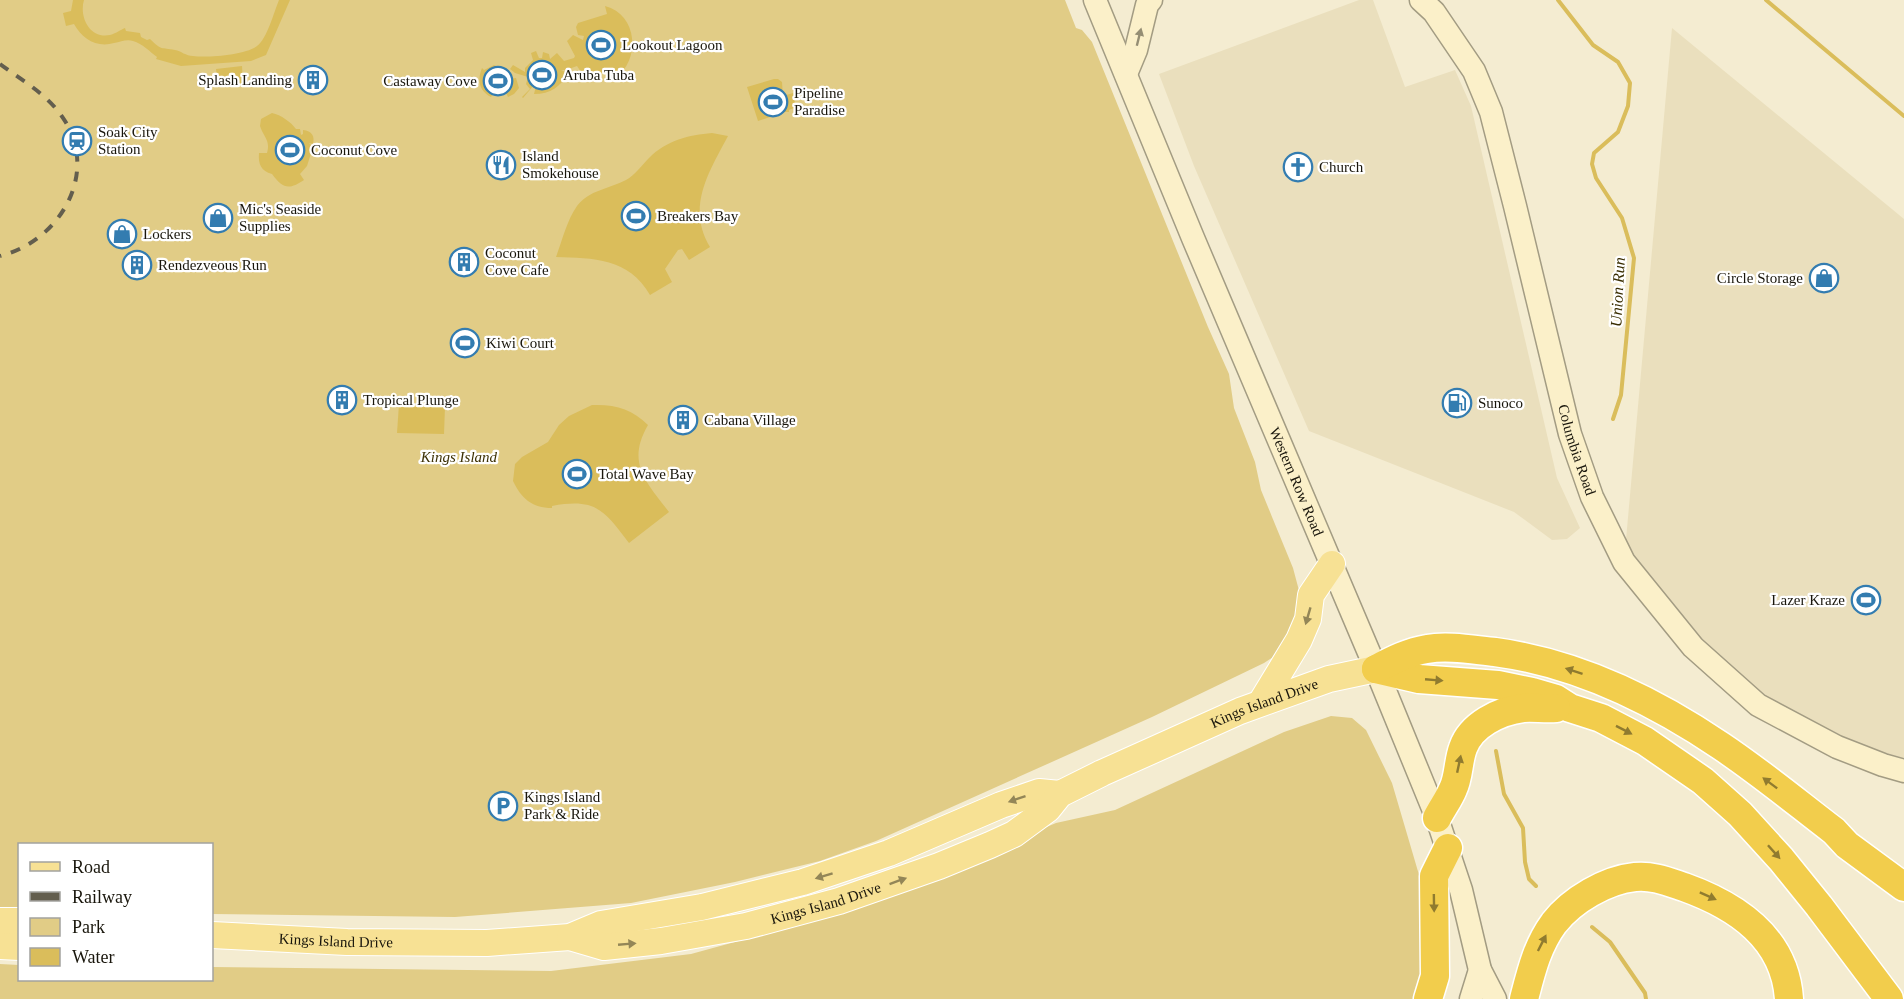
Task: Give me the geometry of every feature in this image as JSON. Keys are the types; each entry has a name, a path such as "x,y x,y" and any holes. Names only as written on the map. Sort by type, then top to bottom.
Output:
{"highway":[{"path":"1376,669 1405,654 1428,648 1486,651 1514,655 1567,669 1626,691 1721,746 1904,887"},
{"path":"1376,669 1419,679 1498,685 1532,692 1556,699 1570,708 1600,718 1645,741 1703,781 1740,814 1781,859 1889,999"},
{"path":"1437,818 1454,788 1463,746 1473,731 1489,719 1524,708 1570,708"},
{"path":"1428,999 1435,976 1434,876 1448,848"},
{"path":"1524,999 1533,962 1542,940 1555,921 1577,901 1598,888 1615,881 1637,877 1661,879 1709,896 1740,913 1767,939 1785,970 1789,999"}],"main road":[{"path":"1262,701 1299,640 1311,609 1311,595 1332,564"},
{"name":"Kings Island Drive","path":"213,935 347,942 487,943 570,938 601,924 692,909 803,882 888,853 1001,805 1039,792 1060,794 1262,701 1329,679 1376,669"},
{"path":"0,921 18,921"},
{"path":"0,946 18,947"}],"street":[{"name":"Western Row Road","path":"1095,0 1437,818 1466,908 1480,970 1495,999"},
{"path":"1126,75 1136,50 1147,5 1151,0"},
{"name":"Columbia Road","path":"1421,0 1434,12 1474,70 1491,112 1570,434 1592,498 1624,562 1693,647 1758,705 1837,747 1904,771"},
{"name":"Western Row Road","path":"1471,999 1480,970"}],"shaded area":[{"path":"1359,0 1373,0 1405,87 1455,70 1471,106 1557,478 1580,528 1567,539 1552,540 1514,512 1309,431 1194,166 1159,74"},
{"path":"1672,28 1904,219 1904,771 1758,705 1624,562"}],"green space":[{"name":"Kings Island","path":"0,0 1065,0 1076,28 1082,30 1092,42 1229,374 1234,408 1255,462 1261,490 1293,568 1301,598 1299,623 1278,654 1152,717 876,841 820,861 735,882 631,903 455,917 213,914 213,843 18,843 18,910 0,909"},
{"path":"1331,716 1352,718 1366,730 1392,783 1432,919 1430,961 1415,999 0,999 0,964 18,965 18,981 213,981 213,967 551,971 691,954 841,913 1056,823 1115,810 1284,732"}],"water":[{"path":"73,0 84,0 84,19 91,30 96,33 110,35 125,28 126,31 140,33 141,37 150,39 162,48 190,56 207,57 236,54 257,46 267,32 279,0 290,0 266,55 251,61 181,66 156,59 157,57 146,48 133,41 96,43 81,34 74,24 66,26 63,13 71,11"},
{"name":"Lookout Lagoon","path":"605,6 624,18 630,28 632,50 623,70 615,78 611,68 599,74 581,72 577,66 561,70 568,73 554,89 534,94 536,86 534,85 523,98 530,89 526,84 528,77 510,69 513,65 525,72 525,68 533,60 531,53 536,51 539,58 542,58 543,52 549,54 550,59 557,53 564,61 574,58 567,41 573,35 583,40 584,36 578,35 576,27 578,23 607,14"},
{"name":"Castaway Cove","path":"494,65 513,75 509,79 516,78 519,88 514,94 508,97 506,93 493,94 491,97 482,88 479,81 482,68 484,70"},
{"path":"242,66 243,84 218,86 216,69"},
{"name":"Pipeline Paradise","path":"774,79 782,82 783,96 793,93 796,107 789,112 758,121 747,87"},
{"name":"Coconut Cove","path":"272,113 286,119 296,129 300,129 301,135 303,130 309,131 314,139 313,144 309,143 313,147 307,166 300,174 304,180 294,185 283,185 260,164 259,153 267,153 268,149 260,126 261,119"},
{"name":"Breakers Bay","path":"712,133 728,136 708,176 700,204 703,232 710,247 689,260 682,249 678,250 665,269 672,282 650,295 632,274 609,262 556,257 570,218 587,196 629,178 663,147 687,137"},
{"path":"399,404 445,407 444,434 397,433"},
{"name":"Total Wave Bay","path":"592,405 608,405 623,409 636,415 648,425 639,450 639,461 646,481 669,512 629,543 613,522 598,509 579,504 545,508 528,501 513,481 515,464 522,457 548,442 559,425 569,416"}],"waterway":[{"name":"Union Run","path":"1558,0 1593,45 1618,62 1630,83 1628,106 1618,132 1594,153 1592,164 1596,178 1622,218 1634,258 1621,395 1613,419"},
{"path":"1766,0 1904,116"},
{"name":"Union Run","path":"1496,751 1504,794 1523,828 1525,862 1529,879 1536,886"},
{"name":"Union Run","path":"1592,927 1610,942 1645,993 1646,999"}],"railway":[{"path":"0,64 36,90 59,112 74,142 77,163 75,184 67,204 55,222 39,237 21,248 0,256"}],"place":[{"name":"Lookout Lagoon","path":"601,45"},
{"name":"Aruba Tuba","path":"542,75"},
{"name":"Splash Landing","path":"313,80"},
{"name":"Castaway Cove","path":"498,81"},
{"name":"Pipeline Paradise","path":"773,102"},
{"name":"Soak City Station","path":"77,141"},
{"name":"Coconut Cove","path":"290,150"},
{"name":"Island Smokehouse","path":"501,165"},
{"name":"Church","path":"1298,167"},
{"name":"Breakers Bay","path":"636,216"},
{"name":"Mic's Seaside Supplies","path":"218,218"},
{"name":"Lockers","path":"122,234"},
{"name":"Coconut Cove Cafe","path":"464,262"},
{"name":"Rendezveous Run","path":"137,265"},
{"name":"Circle Storage","path":"1824,278"},
{"name":"Kiwi Court","path":"465,343"},
{"name":"Tropical Plunge","path":"342,400"},
{"name":"Sunoco","path":"1457,403"},
{"name":"Cabana Village","path":"683,420"},
{"name":"Total Wave Bay","path":"577,474"},
{"name":"Lazer Kraze","path":"1866,600"},
{"name":"Kings Island Park & Ride","path":"503,806"}]}
